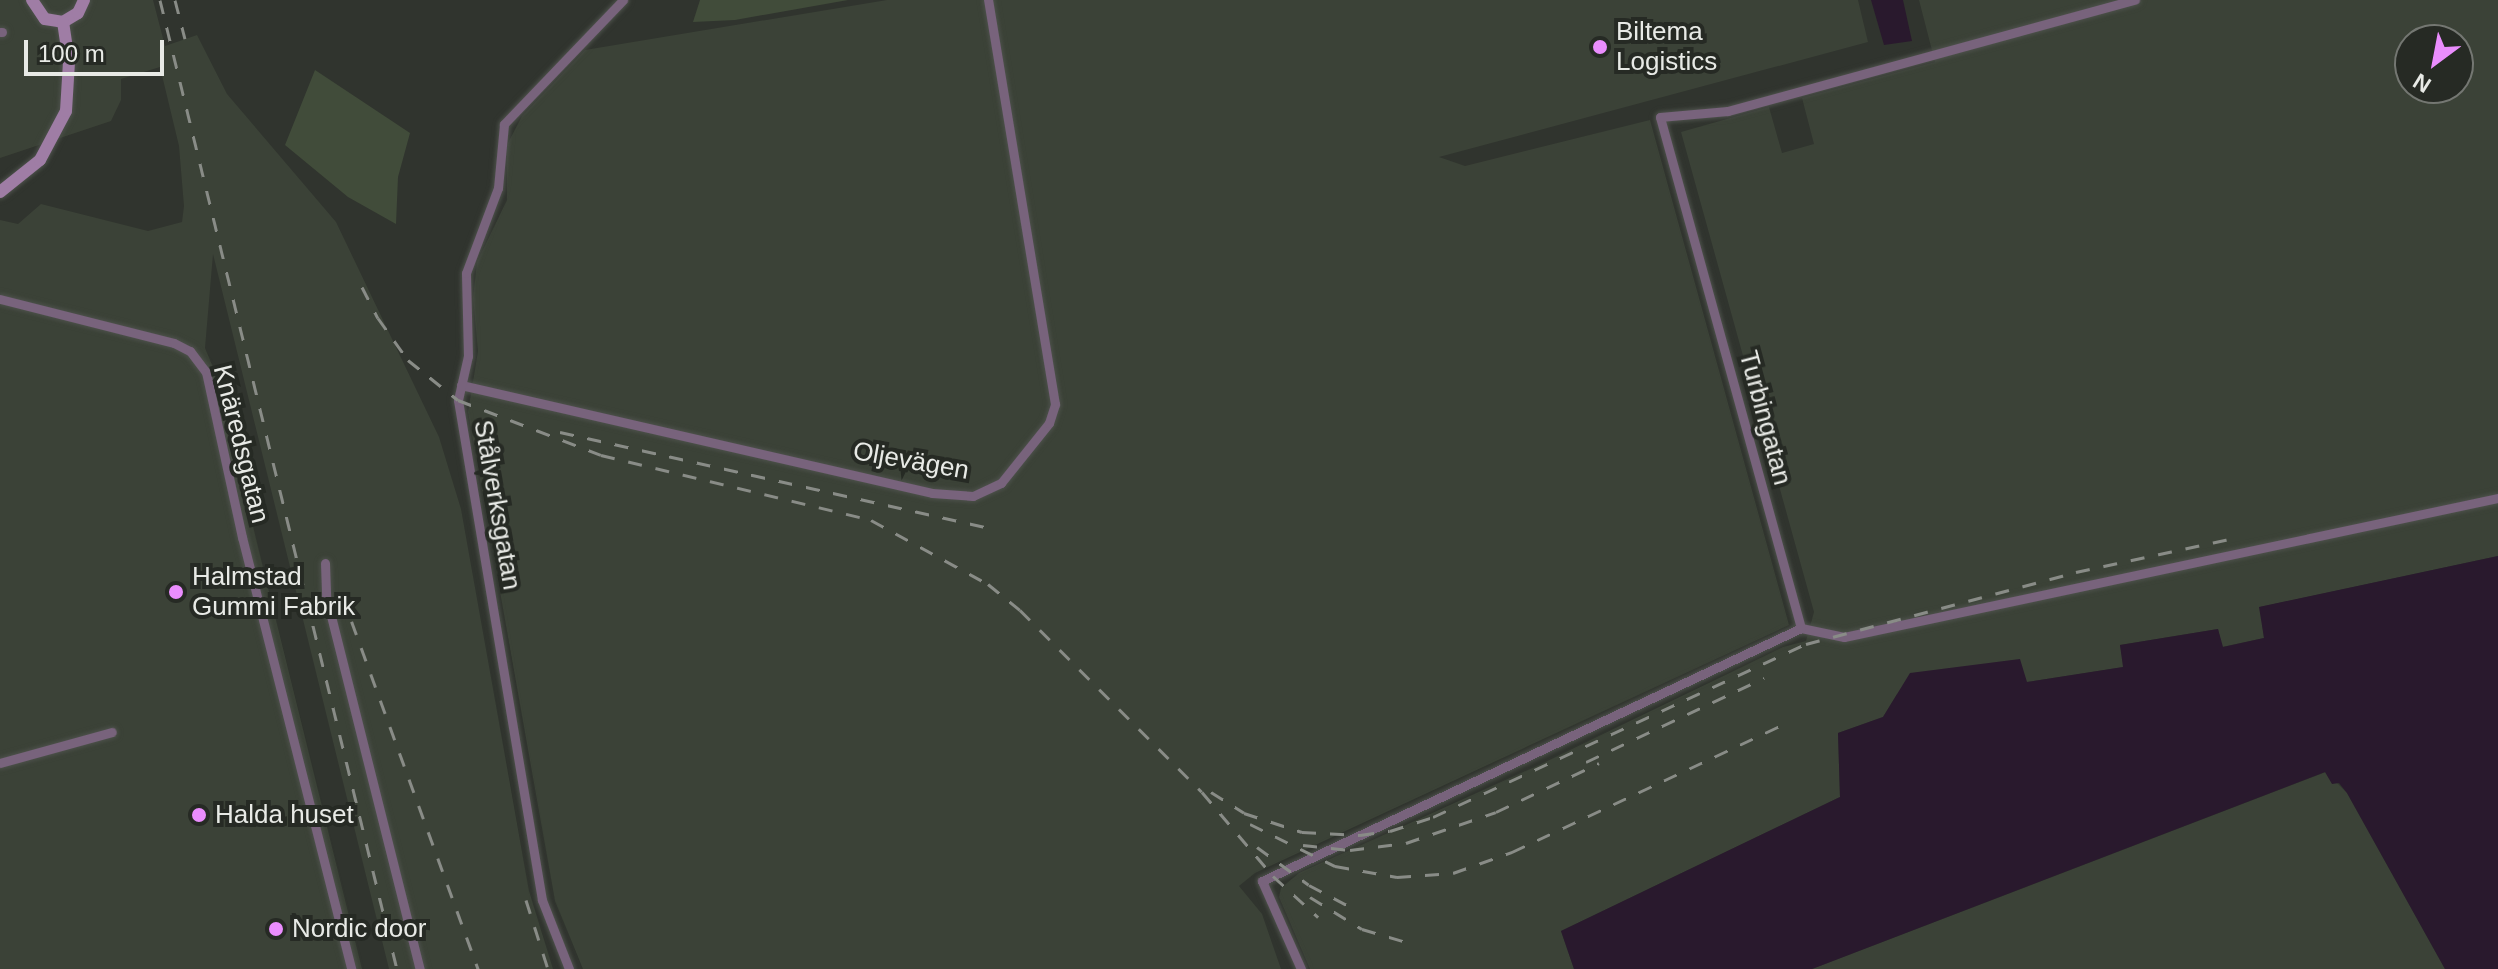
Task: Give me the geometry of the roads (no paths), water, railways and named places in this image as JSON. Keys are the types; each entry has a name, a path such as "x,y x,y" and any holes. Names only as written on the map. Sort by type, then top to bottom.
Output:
{"main road":[{"path":"32,0 45,19 63,22 78,13 84,0"},
{"path":"0,192 40,160 66,111 69,62 63,22"}],"street":[{"name":"Stålverksgatan","path":"569,969 542,900 492,596 459,422 461,385 468,356 466,273 498,188 504,124 623,0"},
{"name":"Turbingatan","path":"1801,628 1660,117 1728,111 2128,1"},
{"name":"Oljevägen","path":"461,385 932,493 973,496 1001,483 1049,423 1055,404 988,2"},
{"name":"Knäredsgatan","path":"0,299 166,340 190,351 206,372 242,537 287,703 351,969"},
{"path":"1301,969 1262,881 1801,628 1844,637 2498,498"},
{"path":"325,563 326,596 420,969"},
{"path":"0,763 112,732"}],"railway":[{"path":"160,0 397,969"},
{"path":"175,0 185,39"},
{"path":"362,287 378,318 408,360 458,400 601,455 871,520 988,584 1020,610 1202,792 1273,876 1318,917"},
{"path":"560,432 988,528"},
{"path":"1211,792 1244,813 1302,832 1360,835 1390,831 1433,817 1806,644 2076,572 2230,539"},
{"path":"342,595 478,969"},
{"path":"1586,762 1764,678"},
{"path":"1250,824 1335,866 1397,877 1453,873 1512,852 1786,723"},
{"path":"1303,845 1350,850 1406,843 1496,812 1599,763"},
{"path":"1257,847 1309,885 1347,905"},
{"path":"1310,897 1362,929 1403,941"},
{"path":"526,900 548,969"}],"place":[{"name":"Biltema Logistics","path":"1600,47"},
{"name":"Halmstad Gummi Fabrik","path":"176,592"},
{"name":"Halda huset","path":"199,815"},
{"name":"Nordic door","path":"276,929"}]}
